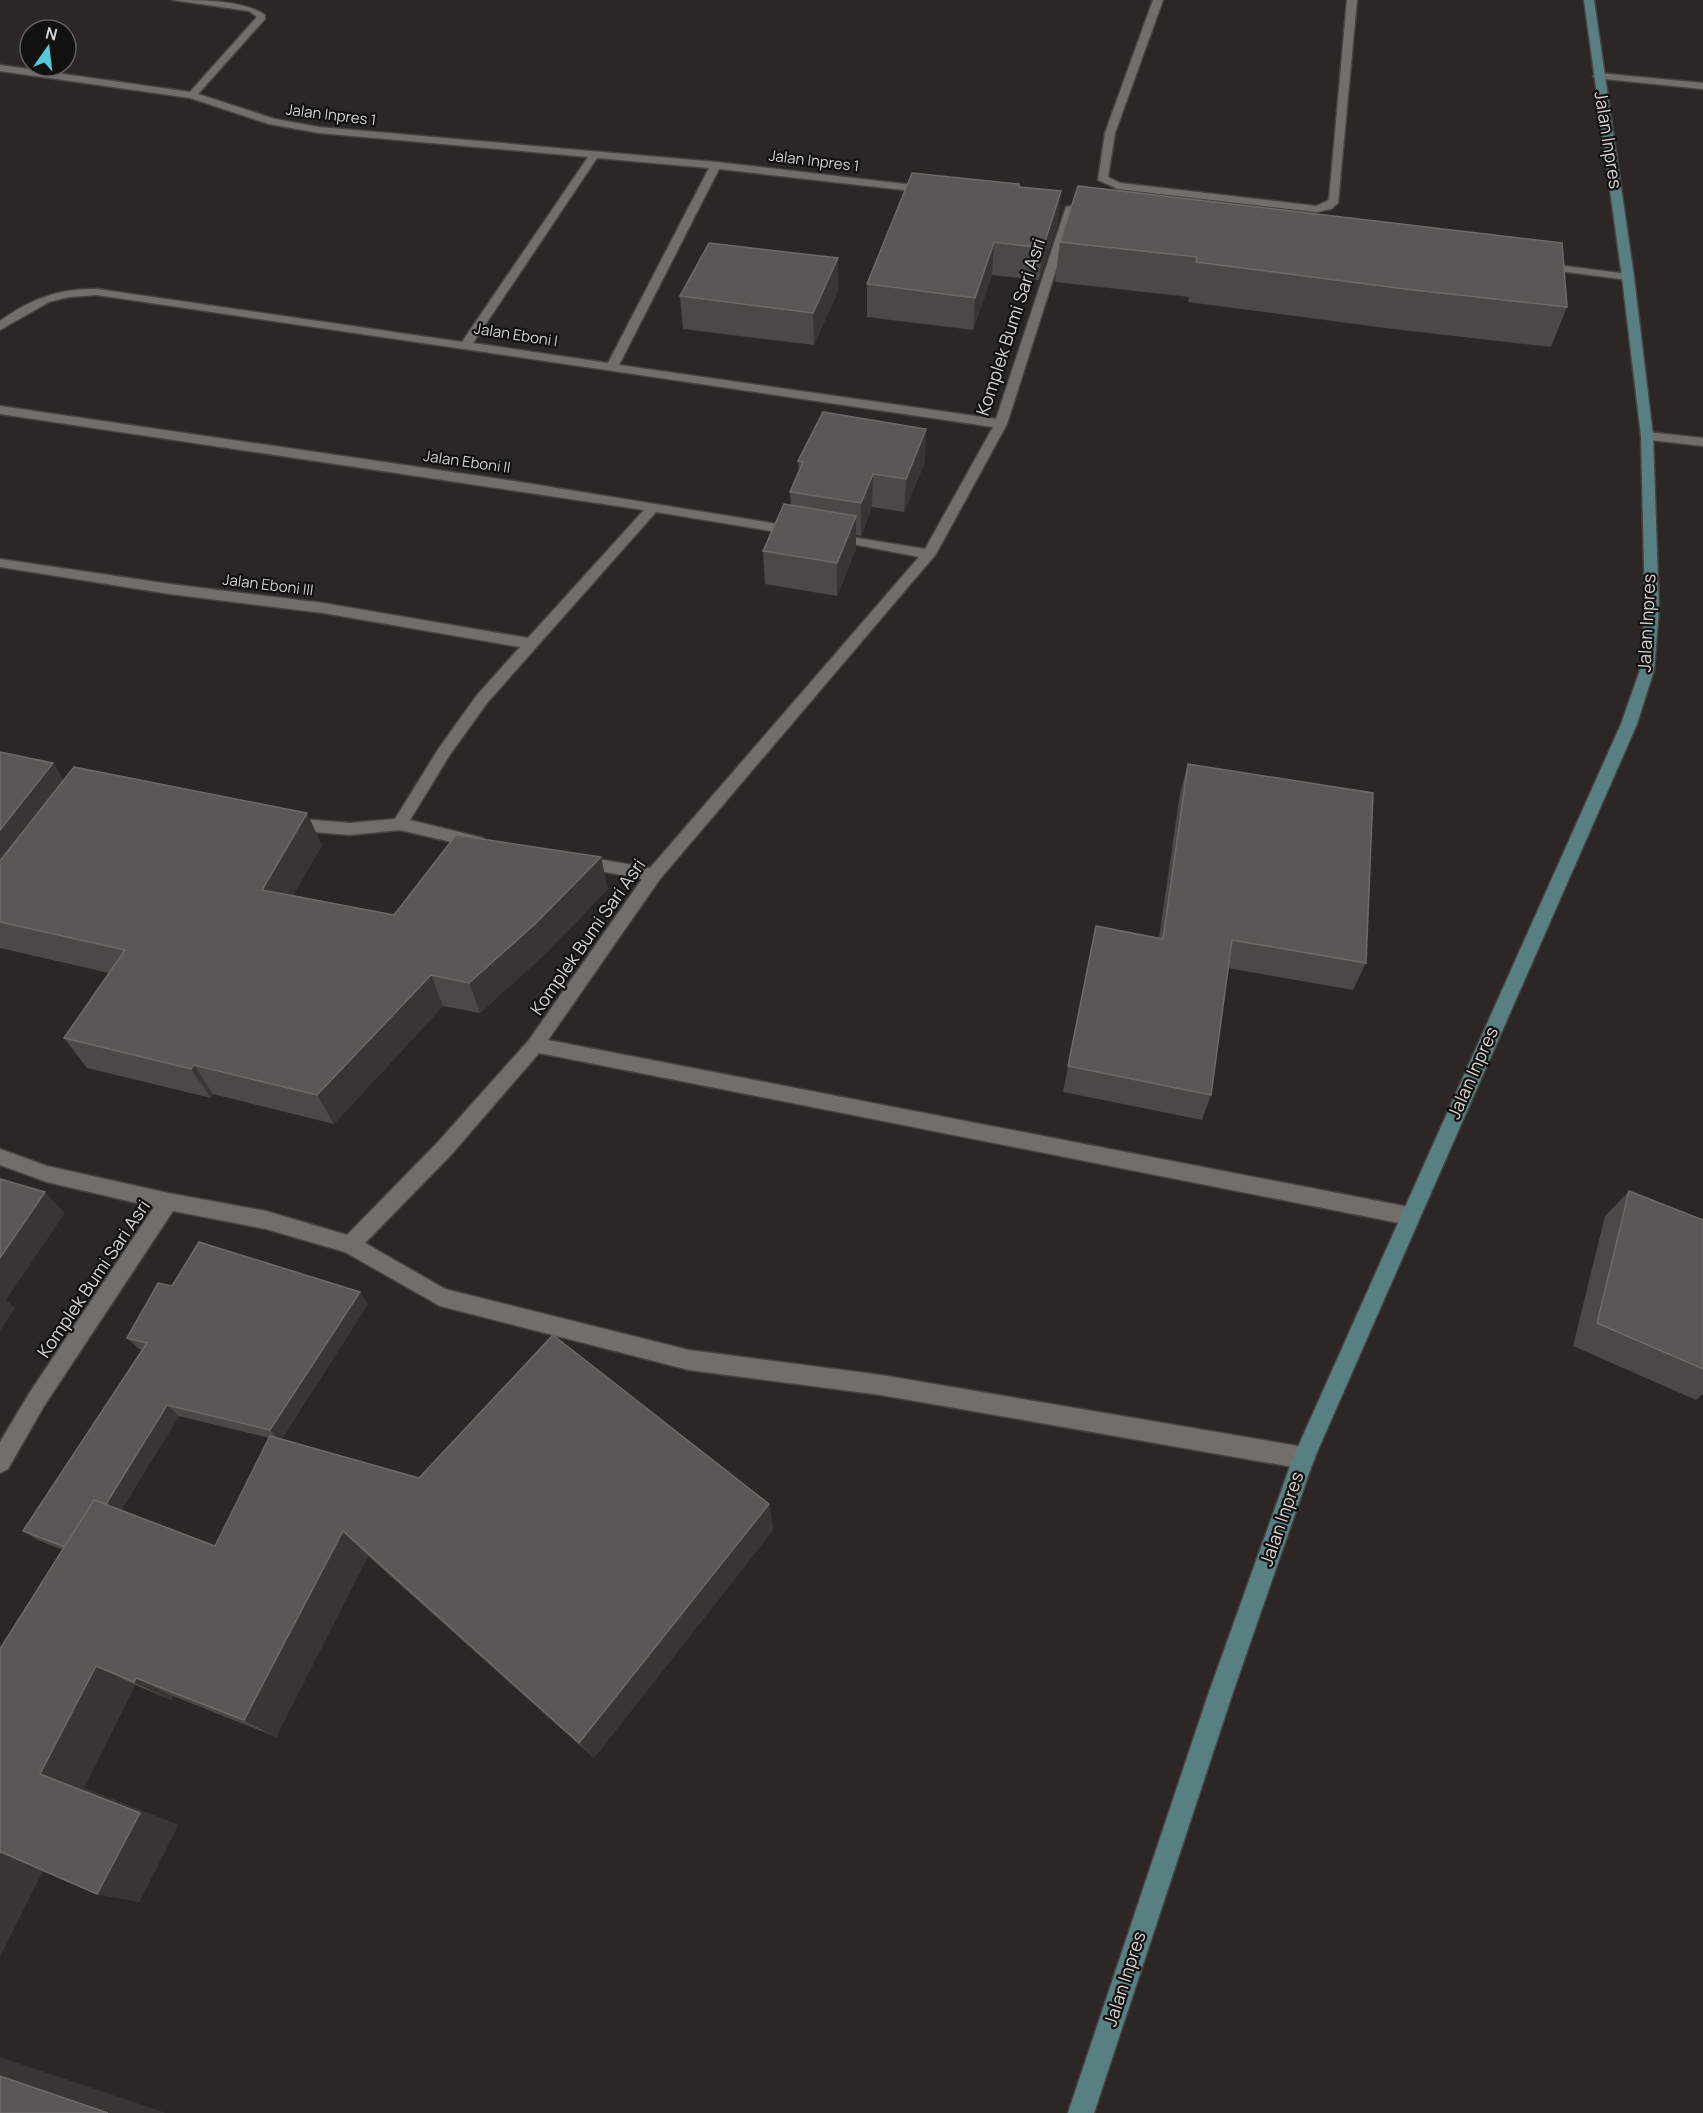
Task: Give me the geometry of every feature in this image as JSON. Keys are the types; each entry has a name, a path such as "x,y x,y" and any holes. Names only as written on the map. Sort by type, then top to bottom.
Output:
{"main road":[{"name":"Jalan Inpres","path":"1081,2113 1220,1695 1304,1458 1409,1216 1629,724 1647,670 1652,609 1647,436 1628,277 1589,0"}],"street":[{"path":"178,0 252,9 262,17 192,95"},
{"path":"1158,0 1110,133 1102,178 1118,186 1316,209 1327,207 1334,201 1352,0"},
{"name":"Jalan Inpres 1","path":"0,68 192,95 273,122 319,130 716,165 941,191"},
{"path":"1598,76 1703,86"},
{"path":"465,344 594,155"},
{"path":"612,366 716,165"},
{"name":"Komplek Bumi Sari Asri","path":"0,1462 37,1399 168,1202 266,1220 350,1245 444,1149 536,1045 654,875 929,554 1001,424 1071,207"},
{"path":"1534,265 1628,277"},
{"name":"Jalan Eboni I","path":"0,326 28,305 55,295 75,291 97,292 1001,424"},
{"name":"Jalan Eboni II","path":"0,410 653,508 929,554"},
{"path":"1647,436 1703,442"},
{"path":"400,824 463,726 532,644 653,508"},
{"name":"Jalan Eboni III","path":"0,563 170,589 322,608 532,644"},
{"path":"276,822 350,829 400,824 493,845"},
{"path":"562,859 654,875"},
{"path":"536,1045 1409,1216"},
{"path":"0,1157 48,1174 168,1202"},
{"path":"350,1245 440,1297 491,1312 688,1360 881,1385 1304,1458"}],"building":[{"path":"912,173 1019,184 1019,187 1061,191 1043,248 994,242 975,298 867,284"},
{"path":"1078,186 1562,243 1567,307 1405,289 1196,262 1197,257 1060,242"},
{"path":"709,243 838,258 813,313 680,296"},
{"path":"823,412 926,429 906,479 873,474 861,503 790,492 803,462 798,461"},
{"path":"784,504 856,516 837,563 763,551"},
{"path":"0,752 53,763 0,830"},
{"path":"1188,764 1373,793 1366,963 1232,940 1211,1095 1068,1066 1096,926 1163,939"},
{"path":"74,767 307,813 262,890 394,915 456,835 601,857 535,924 469,983 431,975 317,1095 194,1065 191,1069 64,1038 125,950 0,922 0,861"},
{"path":"0,1179 45,1192 0,1258"},
{"path":"1629,1191 1703,1220 1703,1369 1597,1323"},
{"path":"199,1242 360,1292 270,1430 167,1405 106,1504 94,1500 65,1547 23,1531 147,1343 127,1338 158,1283 172,1286"},
{"path":"553,1335 769,1504 579,1743 343,1531 244,1720 136,1678 134,1682 96,1666 40,1774 140,1813 97,1894 0,1853 0,1649 94,1500 215,1546 270,1436 419,1478"},
{"path":"0,2076 108,2113 0,2113"}]}
